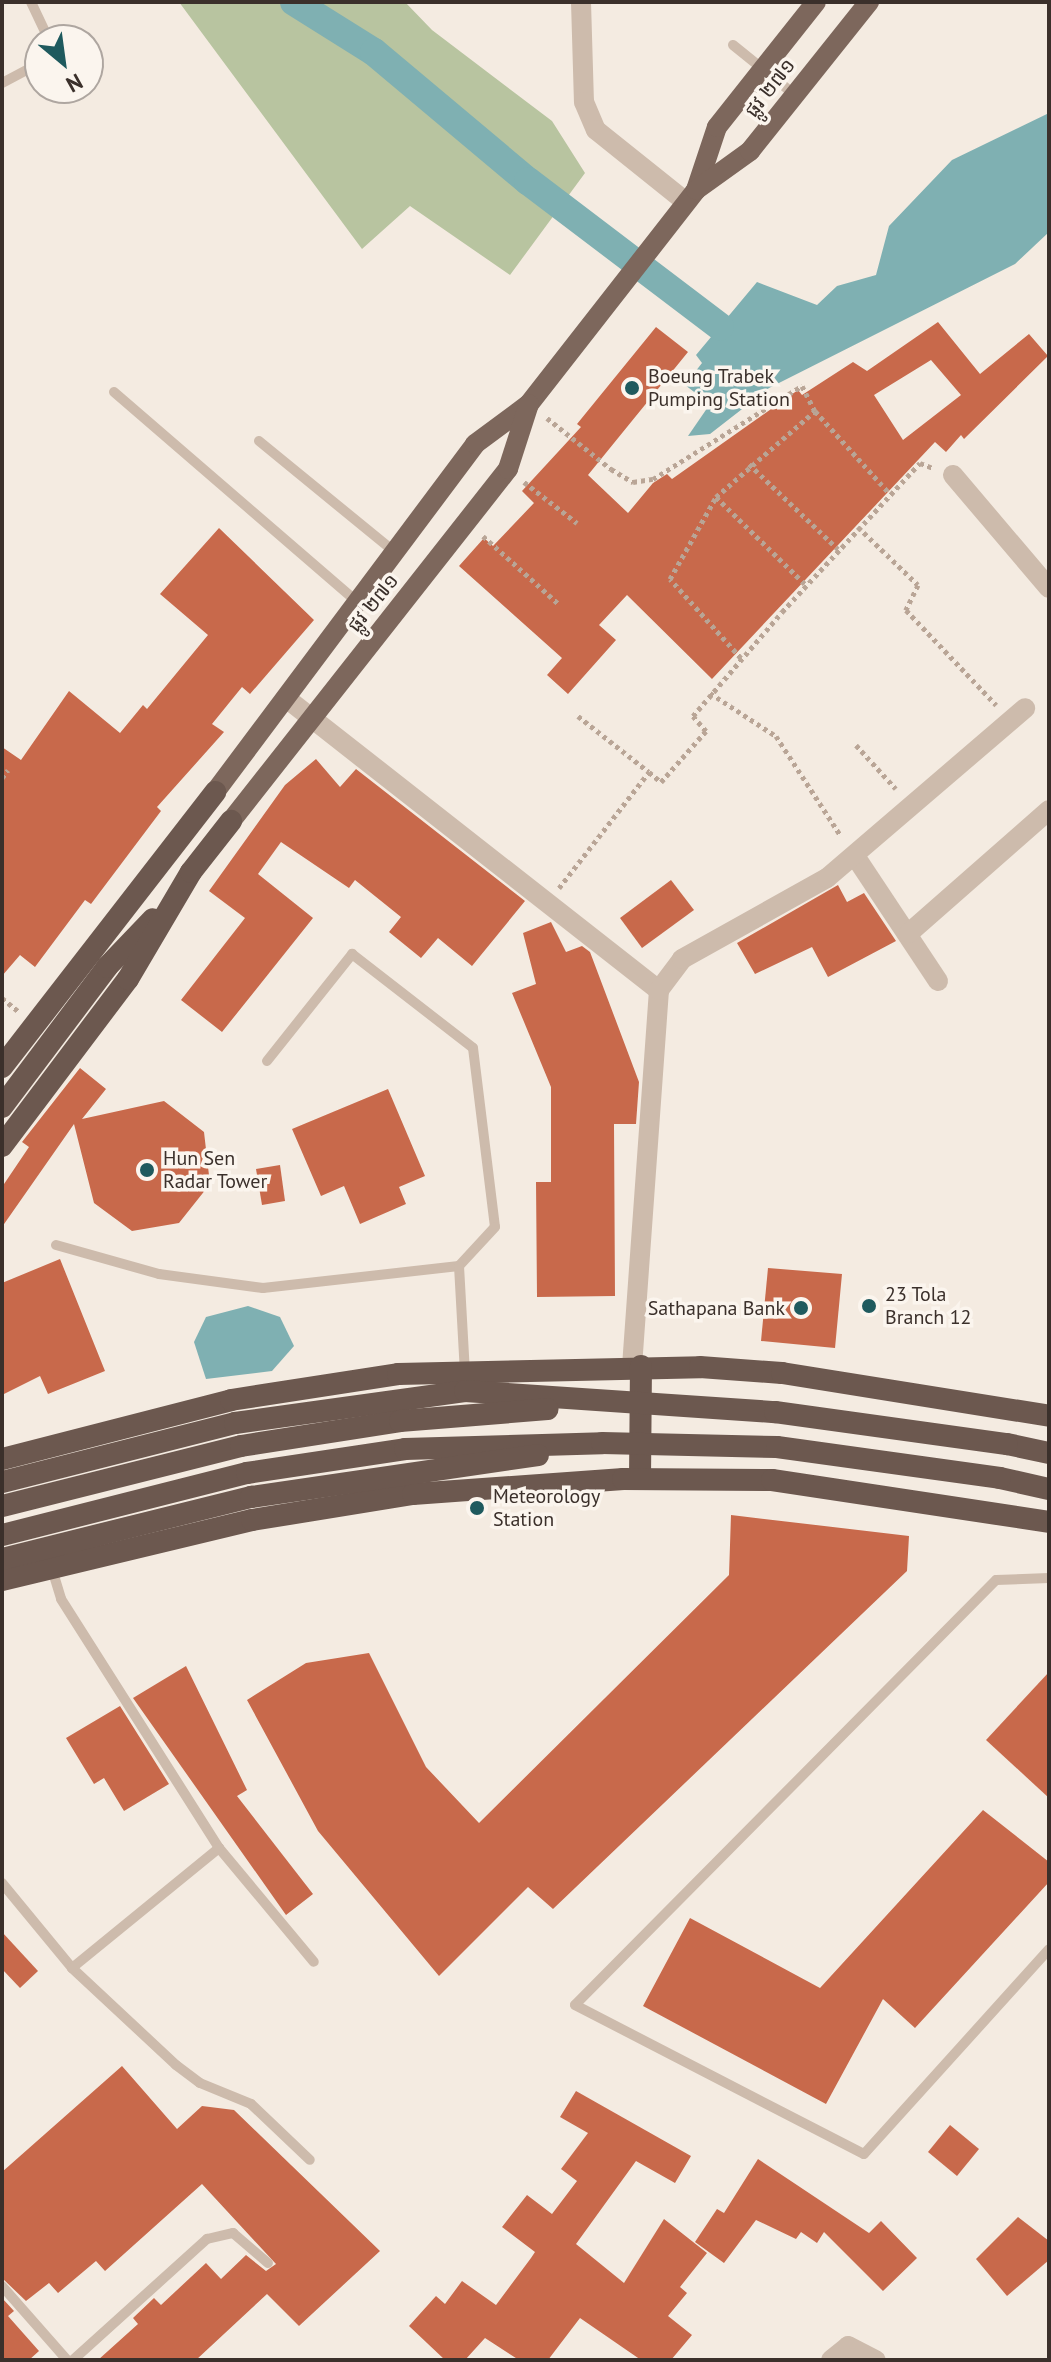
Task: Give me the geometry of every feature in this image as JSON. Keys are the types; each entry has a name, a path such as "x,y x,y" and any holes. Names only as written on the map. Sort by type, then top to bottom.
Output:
{"highway":[{"path":"2,1067 215,792"},
{"path":"2,1146 128,979 179,892 231,821"},
{"path":"2,1107 107,967 179,892"},
{"path":"636,1366 640,1479"},
{"path":"2,1459 231,1400 398,1374 636,1366 782,1373 1049,1416"},
{"path":"465,1372 472,1490"},
{"path":"2,1482 235,1423 399,1397 465,1391 605,1405 775,1412 1007,1444 1049,1453"},
{"path":"2,1506 241,1446 400,1421 605,1405"},
{"path":"2,1559 251,1497 468,1470 602,1443"},
{"path":"2,1535 247,1473 405,1449 602,1443 777,1447 1000,1478 1049,1489"},
{"path":"2,1580 252,1520 472,1490 640,1479 772,1480 1049,1522"}],"main road":[{"name":"ផ្លូវ ២៧១","path":"686,202 717,127 816,2"},
{"name":"ផ្លូវ ២៧១","path":"215,792 392,550 475,444 529,404 686,202 750,151 869,2"},
{"name":"ផ្លូវ ២៧១","path":"231,821 508,469 529,404"}],"street":[{"path":"581,2 584,102 596,130 686,202"},
{"path":"953,475 1049,588"},
{"path":"286,698 659,990"},
{"path":"636,1366 659,990 682,959 827,878 913,808 1018,714"},
{"path":"909,933 1049,810"},
{"path":"855,856 938,981"},
{"path":"831,2360 848,2346 876,2360"}],"lane":[{"path":"31,2 41,24"},
{"path":"733,45 795,95"},
{"path":"2,83 24,71"},
{"path":"114,392 356,601"},
{"path":"259,441 392,550"},
{"path":"56,1245 159,1274 263,1288 459,1266 495,1227 473,1048 352,954 267,1061"},
{"path":"459,1266 465,1372"},
{"path":"51,1567 61,1599 219,1848 314,1962"},
{"path":"1049,1578 996,1580 575,2005 864,2154 1049,1949"},
{"path":"72,1968 219,1848"},
{"path":"2,1883 72,1968 176,2065 251,2104 310,2160"},
{"path":"2,2286 70,2360 207,2239 233,2233 268,2263"}],"path":[{"path":"529,404 633,482 653,479 792,388 802,386 815,411 889,493"},
{"path":"741,658 670,579 716,497 749,464 815,411"},
{"path":"578,716 649,772 664,780 706,731 693,716 710,693 889,493 920,463 953,475"},
{"path":"749,464 838,549"},
{"path":"508,469 577,523"},
{"path":"716,497 806,585"},
{"path":"467,522 560,605"},
{"path":"858,527 918,585 906,610 1018,714"},
{"path":"710,693 776,736 855,856"},
{"path":"856,745 913,808"},
{"path":"2,778 8,770"},
{"path":"546,904 649,772"}],"green space":[{"path":"179,2 405,2 432,30 552,121 585,173 510,275 410,206 362,249"}],"water":[{"path":"1049,113 1049,232 1015,264 769,388 710,434 688,436 710,404 685,385 702,363 696,355 757,282 817,305 837,286 876,275 889,226 952,160"},
{"path":"248,1306 280,1317 294,1346 272,1371 206,1379 194,1342 206,1317"}],"building":[{"path":"938,322 980,374 1029,334 1048,356 964,439 961,435 946,452 935,442 712,679 627,595 599,625 616,640 568,694 547,675 562,658 459,566 484,538 493,546 534,503 522,491 581,427 577,424 656,327 688,352 588,475 628,513 653,483 667,474 672,479 798,390 802,395 853,362 867,371","holes":["931,360 961,395 903,440 874,395"]},
{"path":"219,528 314,620 250,694 242,687 212,724 224,732 157,807 161,811 91,904 85,900 35,967 20,955 2,976 2,747 21,760 69,691 120,733 143,705 147,709 208,635 160,594"},
{"path":"316,759 340,787 356,769 525,901 472,966 438,938 421,958 389,932 401,917 355,880 349,888 281,842 258,874 313,918 222,1032 181,1000 245,918 209,891 285,785"},
{"path":"671,880 694,910 642,948 620,918"},
{"path":"838,885 847,902 864,893 896,941 828,977 812,947 755,974 737,943"},
{"path":"551,922 566,952 582,946 590,952 639,1082 636,1124 614,1124 615,1296 537,1297 536,1182 551,1182 551,1087 512,993 536,984 523,933"},
{"name":"Hun Sen Radar Tower","path":"80,1068 106,1089 82,1119 164,1101 204,1132 210,1184 179,1223 132,1231 94,1203 74,1124 2,1227 2,1187 29,1147 22,1142"},
{"path":"388,1089 425,1176 399,1187 406,1204 360,1224 344,1186 321,1196 292,1129"},
{"path":"280,1165 285,1201 262,1205 256,1169"},
{"path":"60,1259 105,1371 48,1394 40,1376 2,1395 2,1283"},
{"name":"Sathapana Bank","path":"768,1268 842,1274 835,1348 761,1341"},
{"path":"731,1515 909,1536 907,1571 553,1909 528,1887 439,1976 318,1831 247,1700 306,1663 369,1653 426,1767 479,1823 729,1575"},
{"path":"186,1666 247,1790 237,1796 313,1894 286,1915 133,1698"},
{"path":"1049,1672 1049,1798 986,1740"},
{"path":"120,1706 169,1784 124,1811 104,1778 94,1784 66,1738"},
{"path":"983,1810 1049,1862 1049,1882 915,2028 883,1999 826,2104 643,2006 690,1918 820,1988"},
{"path":"2,1932 38,1971 20,1988 2,1969"},
{"path":"122,2066 177,2129 202,2106 234,2110 380,2251 299,2326 267,2294 196,2360 98,2360 138,2324 133,2318 154,2298 161,2305 206,2263 221,2279 246,2255 266,2271 276,2264 202,2184 105,2271 96,2261 58,2293 49,2283 26,2301 2,2278 2,2172"},
{"path":"576,2091 691,2156 675,2183 636,2161 576,2244 624,2283 664,2219 707,2253 680,2287 687,2293 668,2316 692,2335 671,2360 641,2360 580,2318 548,2360 519,2360 485,2338 465,2360 445,2360 409,2326 436,2296 445,2304 462,2281 496,2305 531,2258 535,2252 502,2227 527,2195 552,2214 577,2181 561,2169 588,2133 560,2117"},
{"path":"950,2125 979,2149 957,2176 928,2152"},
{"path":"758,2159 869,2233 881,2221 917,2258 883,2291 824,2232 817,2243 801,2232 796,2239 756,2220 724,2263 695,2242 717,2209 724,2213"},
{"path":"1018,2217 1049,2241 1049,2260 1007,2296 976,2259"},
{"path":"2,2298 14,2311 8,2316 39,2351 29,2360 2,2360"}],"waterway":[{"path":"294,2 374,52 528,181 720,327"}],"place":[{"name":"Boeung Trabek Pumping Station","path":"632,388"},
{"name":"Hun Sen Radar Tower","path":"147,1170"},
{"name":"23 Tola Branch 12","path":"869,1306"},
{"name":"Sathapana Bank","path":"801,1308"},
{"name":"Meteorology Station","path":"477,1508"}]}
